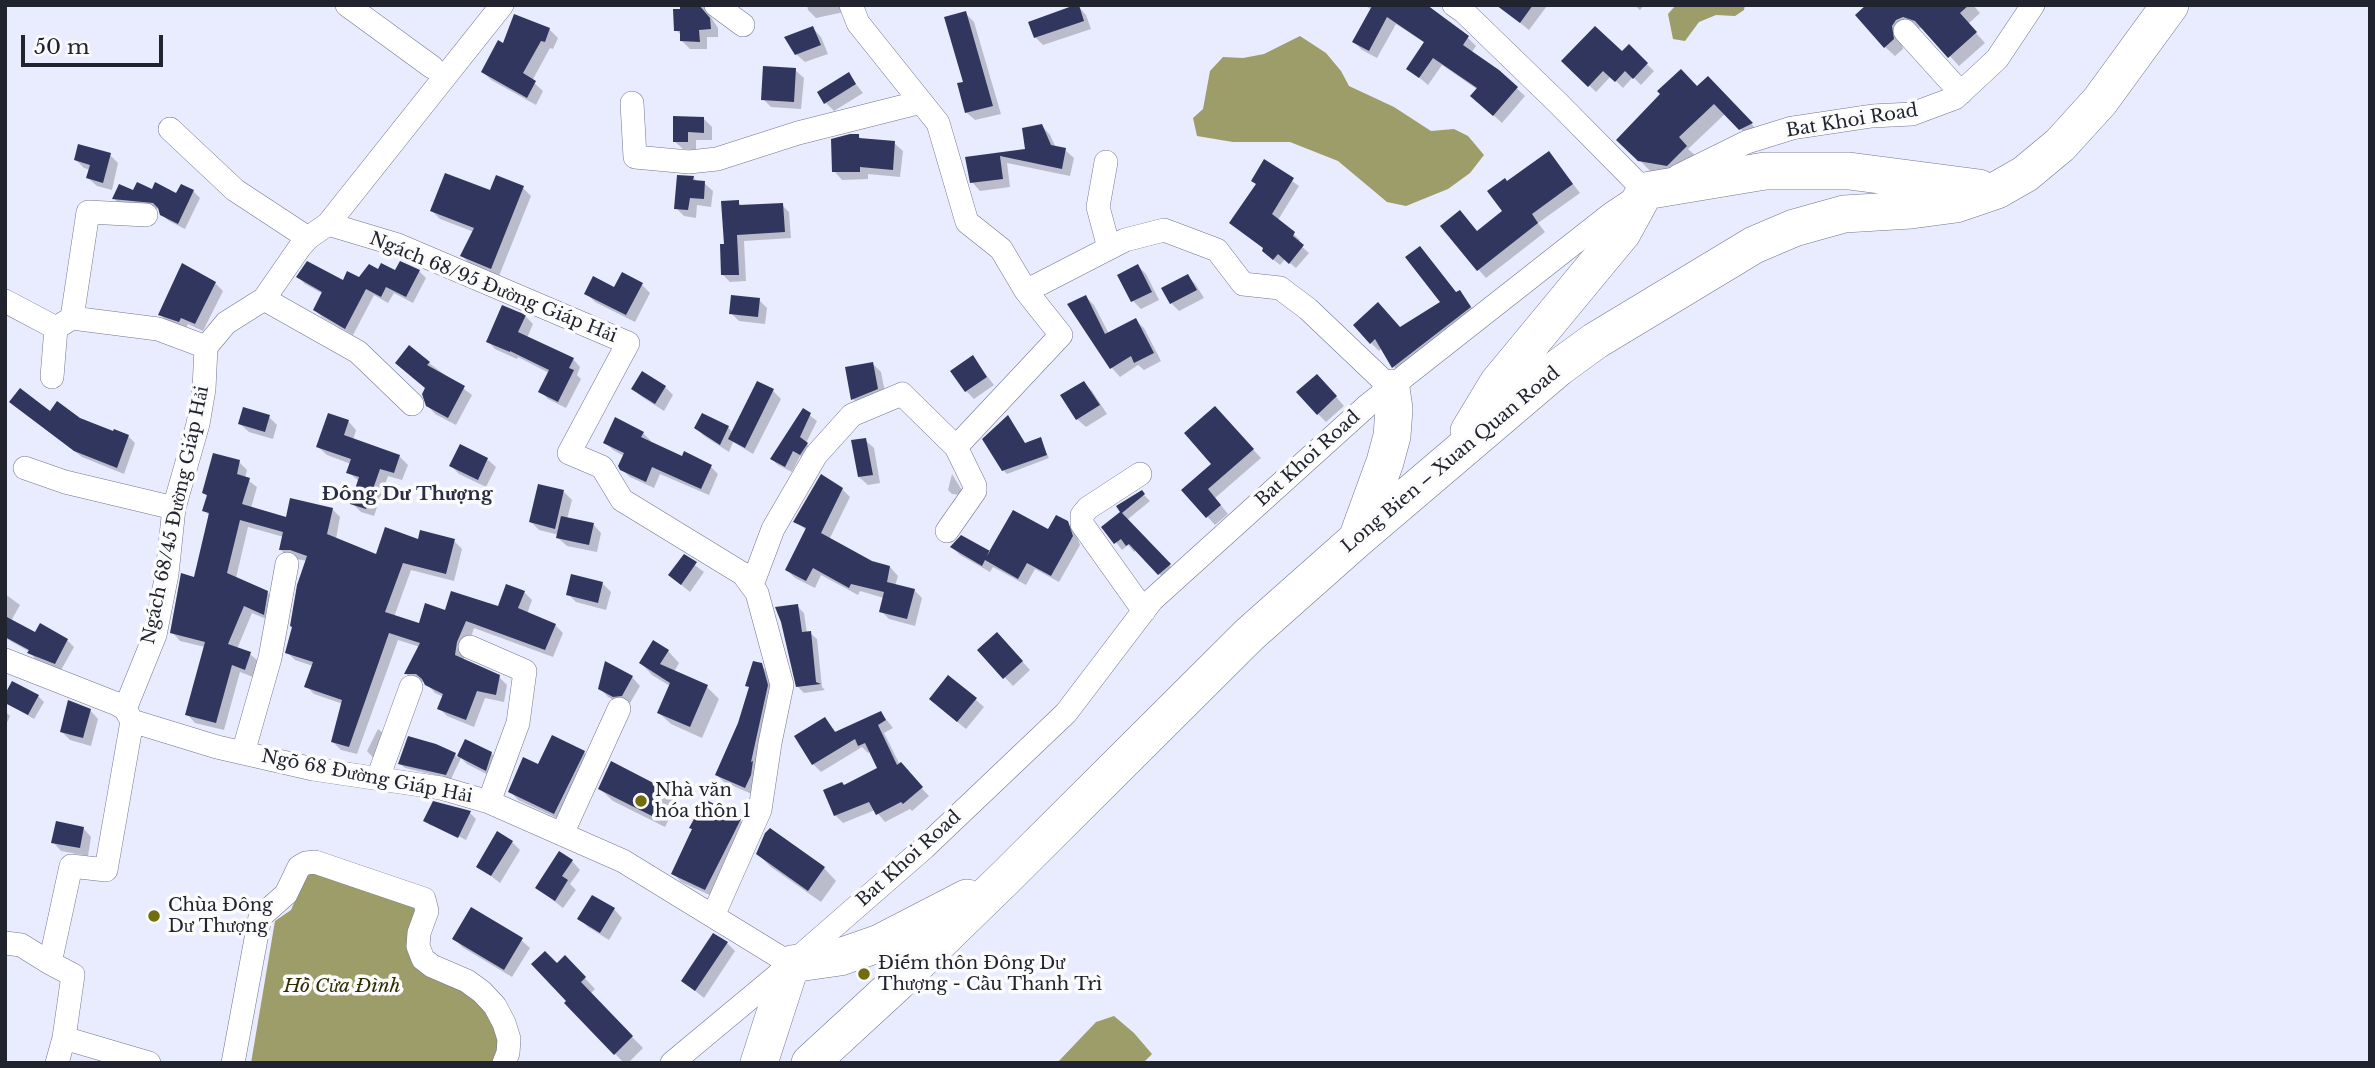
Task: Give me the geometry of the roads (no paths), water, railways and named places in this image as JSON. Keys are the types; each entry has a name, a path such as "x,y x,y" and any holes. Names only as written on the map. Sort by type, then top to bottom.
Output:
{"main road":[{"name":"Long Bien – Xuan Quan Road","path":"810,1063 1005,878 1250,634 1558,368 1595,341 1754,245 1794,228 1844,214 1956,204 1997,190 2025,174 2060,145 2100,101 2170,5"},
{"path":"1453,458 1498,383 1622,233 1645,191 1765,170 1849,171 1997,190"},
{"path":"1356,540 1392,436 1394,409 1391,388"},
{"path":"759,1063 791,964 840,957 880,943 1005,878"}],"street":[{"path":"347,5 432,67"},
{"path":"420,108 432,67 483,5"},
{"path":"5,301 64,323 158,329 206,347 226,323 264,299 308,238 328,224 502,5"},
{"path":"716,5 743,25"},
{"path":"851,5 858,23 938,123 967,222 1001,249 1026,291 1061,335 956,447"},
{"path":"1454,5 1558,103 1645,191"},
{"name":"Bat Khoi Road","path":"672,1063 924,848 1066,713 1152,600 1368,405 1611,214 1645,191 1758,139 1805,126 1872,116 1912,114 1955,98 1997,59 2033,5"},
{"path":"1905,31 1961,93"},
{"path":"632,103 635,157 690,162 717,159 798,133 921,102"},
{"path":"170,129 235,190 308,238"},
{"path":"1106,162 1098,207 1109,248"},
{"path":"52,377 88,212 146,215"},
{"name":"Ngách 68/95 Đường Giáp Hải","path":"328,224 398,245 628,343 569,453 602,467 622,500 743,574 758,593 782,685 769,743 760,810 713,916"},
{"path":"1026,291 1125,240 1164,230 1217,250 1243,284 1280,288 1308,309 1391,388"},
{"path":"264,299 358,352 412,404"},
{"name":"Ngách 68/45 Đường Giáp Hải","path":"50,963 71,866 106,870 129,715 155,635 167,574 174,508 198,424 204,389 206,347"},
{"path":"752,585 774,528 816,455 852,415 902,394 956,447 975,486 975,491 947,531"},
{"path":"25,468 65,482 174,508"},
{"path":"1140,474 1088,508 1082,515 1082,524 1144,611"},
{"path":"243,753 270,659 287,565"},
{"path":"470,647 524,671 518,723 489,802"},
{"name":"Ngõ 68 Đường Giáp Hải","path":"5,660 129,715 243,753 313,769 441,788 489,802 623,860 791,964"},
{"path":"378,778 411,687"},
{"path":"562,834 619,709"},
{"path":"233,1063 260,917 286,894 299,867 315,862 424,899 427,911 418,933 418,946 423,959 432,966 467,981 495,1006 509,1040 504,1063"},
{"path":"5,943 21,945 73,975 64,1038 57,1063"},
{"path":"64,1038 149,1063"}],"water":[{"path":"1676,5 1745,5 1744,10 1735,16 1716,15 1699,22 1685,41 1673,39 1668,14"},
{"path":"1300,36 1326,53 1349,86 1394,107 1431,131 1454,129 1468,136 1484,155 1470,173 1448,189 1406,206 1387,202 1338,161 1290,142 1233,142 1197,136 1193,118 1203,109 1210,71 1223,57 1243,58 1264,54"},
{"name":"Hồ Cửa Đình","path":"317,871 416,905 410,935 484,1003 503,1037 495,1063 251,1063 275,921 291,910 305,877"},
{"path":"1114,1016 1134,1033 1152,1054 1143,1063 1057,1063 1096,1022"}],"place":[{"name":"Nhà văn hóa thôn 1","path":"641,801"},
{"name":"Chùa Đông Dư Thượng","path":"154,916"},
{"name":"Điếm thôn Đông Dư Thượng - Cầu Thanh Trì","path":"864,974"}],"district":[{"name":"Đông Dư Thượng","path":"407,495"}]}
